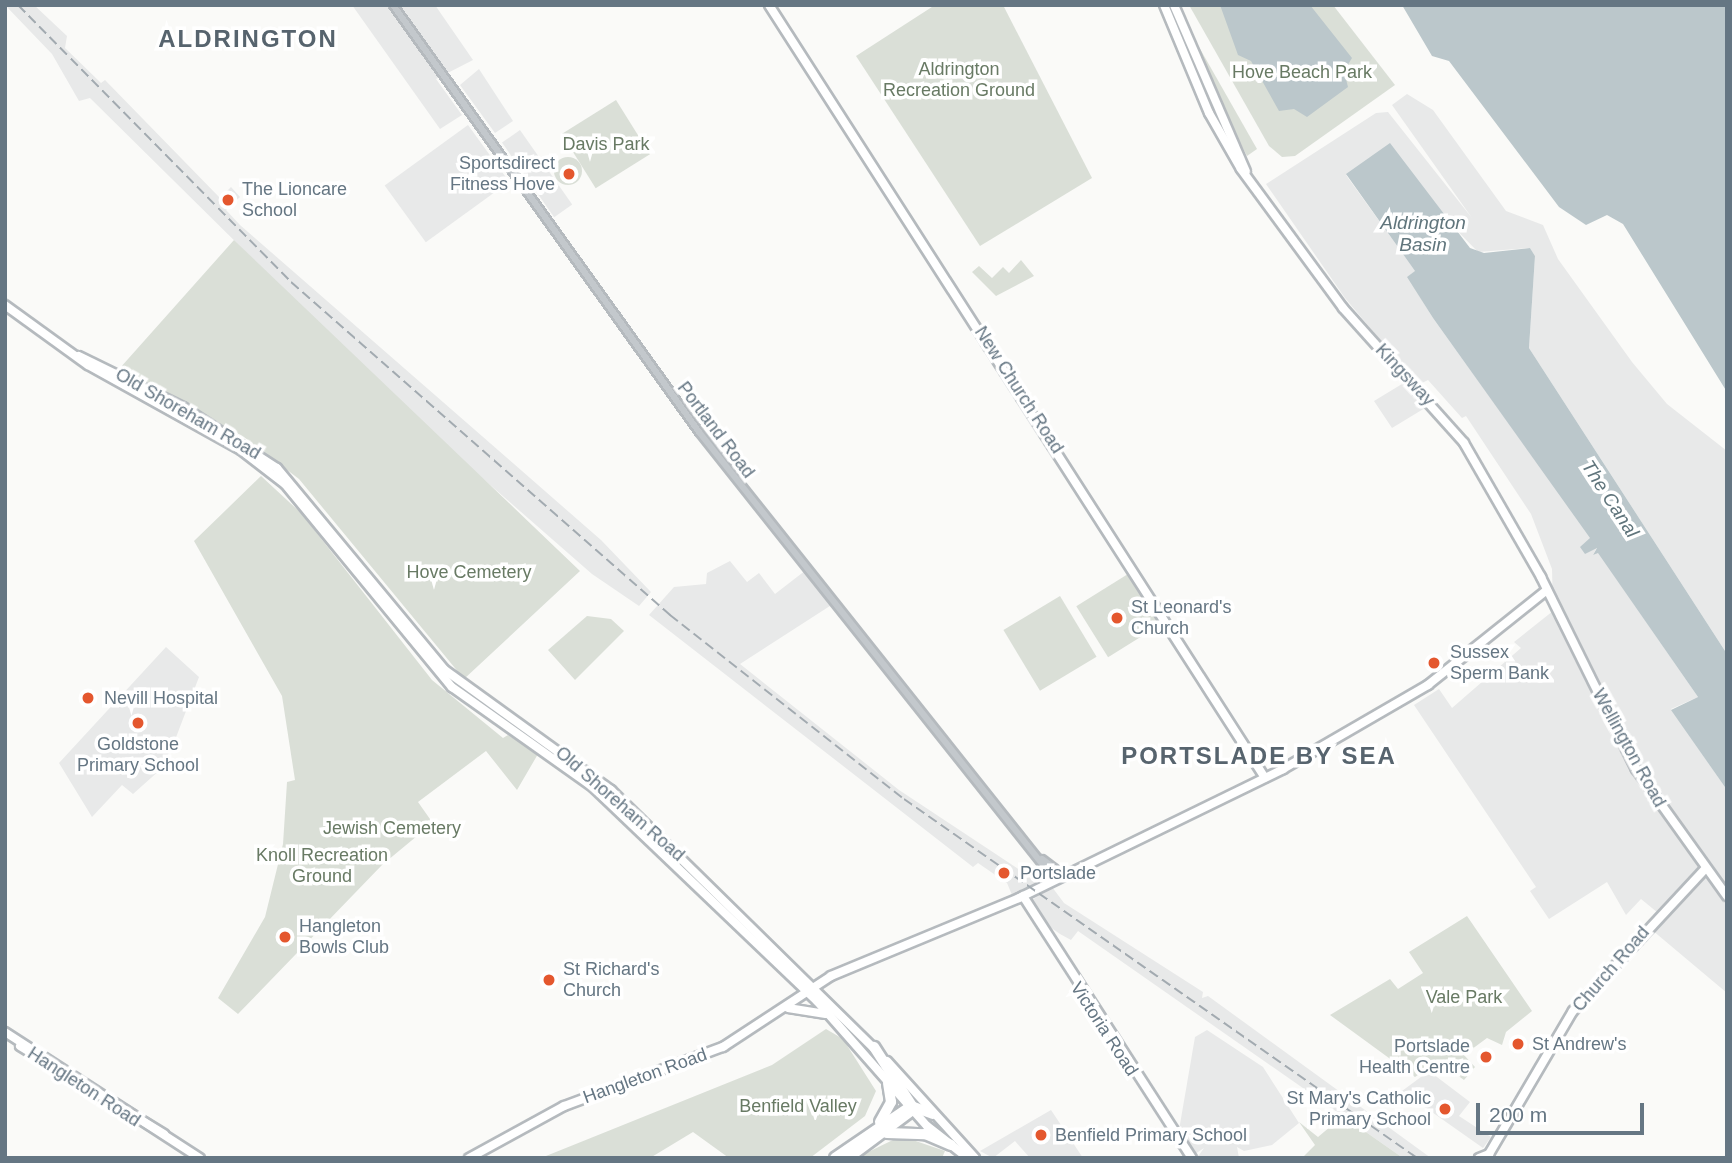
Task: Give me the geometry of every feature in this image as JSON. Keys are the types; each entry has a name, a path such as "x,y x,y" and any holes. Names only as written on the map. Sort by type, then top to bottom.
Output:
{"highway":[{"path":"874,1047 912,1108 933,1114"},
{"path":"873,1131 890,1109 888,1083"},
{"path":"835,1158 912,1108"},
{"path":"848,1158 884,1133 912,1108"},
{"path":"884,1133 916,1132 951,1145"}],"main road":[{"name":"New Church Road","path":"769,5 1265,778"},
{"name":"Kingsway","path":"1164,5 1209,113 1246,171 1337,300 1464,443 1547,590"},
{"name":"Kingsway","path":"1174,5 1246,171"},
{"name":"Old Shoreham Road","path":"5,305 79,356 263,465 313,516 452,687 587,781 807,992 912,1108 968,1158"},
{"name":"Old Shoreham Road","path":"79,356 183,407 277,468 445,670 489,707 574,759 816,985 975,1158"},
{"name":"Hangleton Road","path":"469,1158 564,1106 723,1047 783,1011 816,985 1023,896 1265,778 1427,685 1547,590"},
{"name":"Wellington Road","path":"1547,590 1636,769 1705,869 1727,896"},
{"name":"Church Road","path":"1491,1156 1573,1011 1705,869"},
{"name":"Victoria Road","path":"1023,896 1192,1158"},
{"path":"783,1011 811,1007 836,1021"},
{"name":"Hangleton Road","path":"5,1032 200,1158"},
{"name":"Hangleton Road","path":"5,1037 164,1134"},
{"path":"1479,1158 1491,1156"}],"street":[{"name":"Portland Road","path":"393,5 699,432 1013,835 1059,877"}],"shaded area":[{"path":"5,5 34,5 67,36 65,48 101,83 105,80 220,198 231,187 240,197 226,210 240,225 601,540 651,592 639,606 592,574 417,421 90,98 79,101 52,54"},
{"path":"352,5 435,5 473,60 436,79 462,115 440,129"},
{"path":"479,69 513,121 495,133 460,85"},
{"path":"1407,94 1433,110 1506,211 1543,225 1558,259 1632,362 1667,404 1727,451 1727,654 1529,348 1535,256 1530,248 1478,252 1438,211 1346,175 1416,272 1408,277 1433,318 1591,538 1581,547 1597,547 1593,555 1598,552 1698,697 1671,709 1727,790 1727,993 1652,930 1663,917 1641,899 1626,915 1607,882 1549,919 1530,891 1536,887 1414,705 1439,689 1452,708 1521,648 1514,642 1553,611 1552,569 1531,514 1466,416 1462,418 1428,380 1418,385 1345,298 1266,184 1376,113 1388,112 1472,218 1392,105"},
{"path":"468,125 509,182 426,242 385,186"},
{"path":"520,130 572,205 554,217 502,143"},
{"path":"1402,384 1425,408 1392,428 1374,401"},
{"path":"730,561 747,582 759,573 775,594 806,570 833,604 740,664 899,790 1038,882 1012,895 1007,883 978,863 973,867 649,615 674,587 706,584 707,573"},
{"name":"Goldstone Primary School","path":"166,647 199,677 175,740 161,769 133,794 122,785 92,817 59,763"},
{"path":"1052,887 1064,903 1203,992 1202,998 1208,996 1431,1158 1403,1158 1078,931 1071,940 1040,920 1032,900"},
{"path":"1207,1030 1263,1067 1299,1123 1272,1145 1244,1151 1237,1147 1239,1158 1197,1158 1204,1148 1195,1154 1179,1130 1195,1037"},
{"name":"St Mary's Catholic Primary School","path":"1429,1071 1470,1102 1459,1116 1491,1137 1483,1148 1402,1091"},
{"name":"Benfield Primary School","path":"1051,1110 1083,1158 1030,1158 1015,1141 993,1158 980,1151"}],"green space":[{"name":"Aldrington Recreation Ground","path":"935,5 1003,5 1092,178 980,246 856,56"},
{"name":"Hove Beach Park","path":"1189,5 1333,5 1395,85 1295,156 1282,157 1269,146"},
{"path":"1191,33 1257,149 1247,156 1222,108"},
{"name":"Davis Park","path":"616,100 650,154 596,188 562,134"},
{"name":"Sportsdirect Fitness Hove","path":"568,157 578,161 582,171 578,181 568,185 558,181 554,171 558,161"},
{"name":"Hove Cemetery","path":"234,240 580,571 464,679 299,479 244,437 120,368"},
{"path":"1021,260 1034,276 996,296 972,272 979,266 992,278 1003,267 1009,273"},
{"name":"Hove Cemetery","path":"261,476 301,513 432,680 503,738 508,735 538,754 517,790 486,751 418,802 437,829 417,836 382,865 238,1014 218,998 265,917 283,844 287,782 295,780 282,696 194,541"},
{"path":"1128,574 1160,625 1108,657 1076,606"},
{"path":"1060,596 1097,657 1040,691 1003,630"},
{"path":"587,616 611,619 624,631 575,680 548,650"},
{"name":"Vale Park","path":"1467,916 1532,1011 1506,1032 1502,1045 1487,1038 1464,1055 1475,1067 1464,1080 1438,1061 1415,1077 1330,1015 1390,979 1398,989 1423,973 1409,952"},
{"name":"Benfield Valley","path":"826,1029 843,1039 876,1091 865,1116 810,1158 729,1158 693,1132 650,1158 541,1158 772,1065"},
{"path":"1343,1116 1403,1158 1302,1158 1315,1145 1299,1122 1318,1137"},
{"path":"901,1136 945,1151 942,1158 856,1158"}],"water":[{"path":"1220,5 1310,5 1352,58 1344,71 1348,87 1307,117 1294,109 1279,111 1251,61 1238,55"},
{"path":"1402,5 1727,5 1727,392 1623,224 1607,215 1586,225 1559,207 1449,61 1432,56"},
{"path":"1390,143 1470,248 1484,253 1530,248 1535,256 1529,348 1727,654 1727,790 1671,710 1698,697 1598,553 1593,555 1597,548 1585,554 1580,547 1590,538 1433,318 1407,277 1415,271 1346,174"}],"railway":[{"path":"18,5 291,282 670,615 904,799 1417,1158"}],"place":[{"name":"Sportsdirect Fitness Hove","path":"569,174"},
{"name":"The Lioncare School","path":"228,200"},
{"name":"St Leonard's Church","path":"1117,618"},
{"name":"Sussex Sperm Bank","path":"1434,663"},
{"name":"Nevill Hospital","path":"88,698"},
{"name":"Goldstone Primary School","path":"138,723"},
{"name":"Portslade","path":"1004,873"},
{"name":"Hangleton Bowls Club","path":"285,937"},
{"name":"St Richard's Church","path":"549,980"},
{"name":"St Andrew's","path":"1518,1044"},
{"name":"Portslade Health Centre","path":"1486,1057"},
{"name":"St Mary's Catholic Primary School","path":"1445,1109"},
{"name":"Benfield Primary School","path":"1041,1135"}],"district":[{"name":"ALDRINGTON","path":"248,39"},
{"name":"PORTSLADE BY SEA","path":"1259,756"}],"water label":[{"name":"Aldrington Basin","path":"1423,234"},
{"name":"The Canal","path":"1610,499"}],"park label":[{"name":"Jewish Cemetery","path":"392,828"},
{"name":"Knoll Recreation Ground","path":"322,866"}]}
